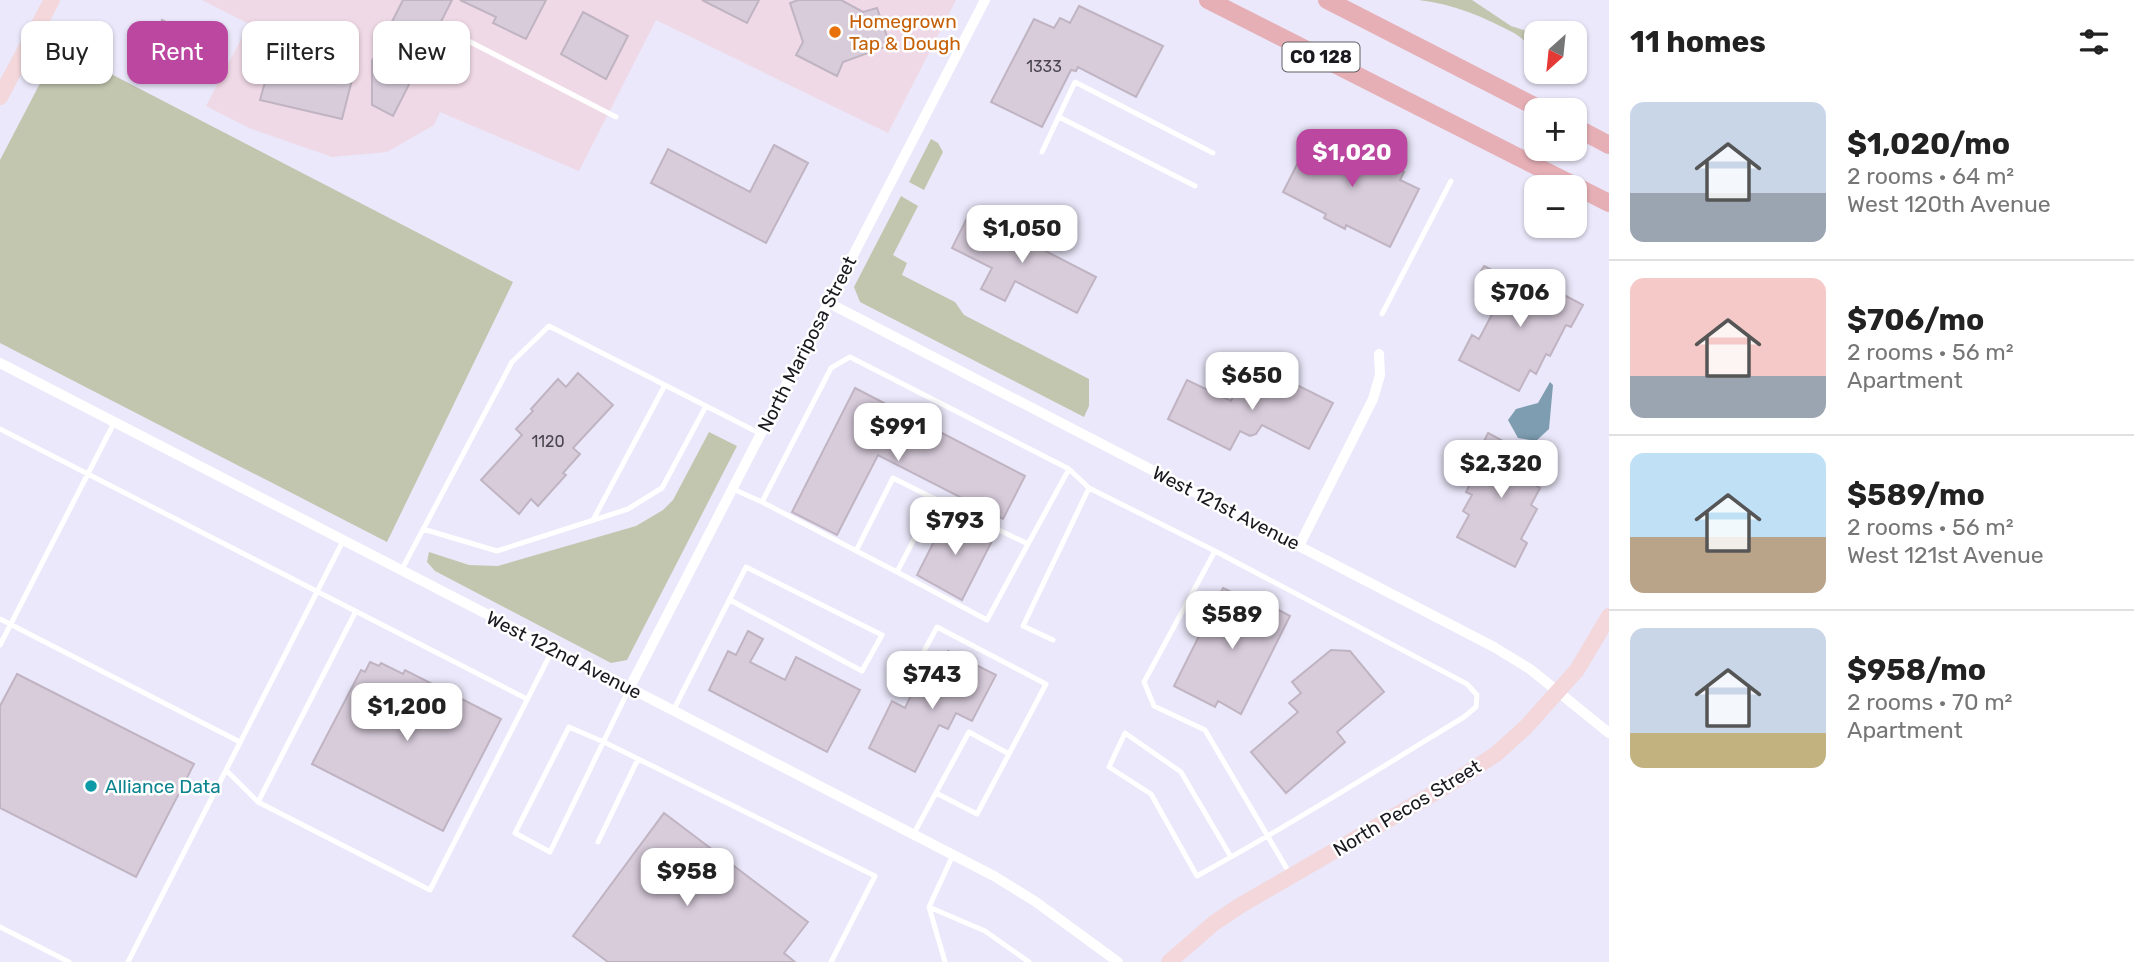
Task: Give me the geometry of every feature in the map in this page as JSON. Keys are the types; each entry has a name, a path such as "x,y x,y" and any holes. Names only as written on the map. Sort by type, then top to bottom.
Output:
{"main road":[{"name":"CO 128","path":"1208,0 1609,203"},
{"name":"CO 128","path":"1327,0 1524,101"},
{"path":"1587,133 1609,145"}],"street":[{"path":"0,97 52,0"},
{"name":"North Mariposa Street","path":"629,689 985,0"},
{"name":"West 121st Avenue","path":"829,303 1494,647 1559,692 1609,733"},
{"path":"1299,546 1373,399 1380,375 1379,354"},
{"name":"West 122nd Avenue","path":"0,363 953,855 1036,902 1118,962"},
{"name":"North Pecos Street","path":"1169,962 1214,923 1496,754 1559,692 1585,659 1609,616"}],"lane":[{"path":"470,42 616,117"},
{"path":"1042,152 1076,82 1213,153"},
{"path":"1059,117 1195,186"},
{"path":"1382,314 1451,181"},
{"path":"401,570 512,362 549,326 761,434"},
{"path":"762,502 831,368 850,357 1069,469 1089,488 1467,684 1477,695 1476,707 1464,716 1268,836 1231,857 1196,876 1151,794 1109,766 1125,733 1181,772 1231,857"},
{"path":"593,520 665,385"},
{"path":"423,529 497,551 628,509 662,488 706,406"},
{"path":"0,645 114,422"},
{"path":"0,429 527,699"},
{"path":"733,489 987,620 1069,469"},
{"path":"856,551 893,478 1028,544"},
{"path":"1053,640 1023,626 1089,488"},
{"path":"897,572 935,499"},
{"path":"128,962 343,541"},
{"path":"1214,551 1144,682 1154,706 1205,730 1292,876"},
{"path":"673,711 730,600 747,567 883,635 862,671 730,600"},
{"path":"258,802 356,611"},
{"path":"0,619 240,743"},
{"path":"914,670 937,627 1046,684 977,814 936,793"},
{"path":"226,770 258,802 430,890 552,649"},
{"path":"629,689 606,743 550,852 515,833 569,727 606,743 875,876 831,962"},
{"path":"913,835 969,732 1009,754"},
{"path":"598,842 638,759"},
{"path":"946,962 929,907 953,855"},
{"path":"929,907 985,931 1029,962"},
{"path":"0,927 69,962"}],"shaded area":[{"path":"202,0 956,0 888,133 656,20 579,171 440,112 434,125 387,152 332,157 249,128 206,106 218,84 228,84 228,64 242,37 242,84 359,84 359,21 243,21"}],"green space":[{"path":"1419,0 1472,0 1511,26 1524,30 1524,41 1514,33 1480,17"},
{"path":"113,75 513,282 387,542 0,343 0,160 40,84 113,84"},
{"path":"931,139 938,143 943,152 924,190 909,182"},
{"path":"901,196 918,206 893,255 907,263 902,275 955,302 964,315 1089,379 1089,406 1084,417 860,302 854,287"},
{"path":"709,432 737,446 627,660 611,663 435,571 427,562 429,552 469,565 498,566 636,526 663,510 673,500"}],"water":[{"path":"1550,382 1553,385 1549,429 1536,441 1518,438 1508,420 1516,409 1538,403"}],"building":[{"path":"403,0 452,0 441,21 392,21"},
{"path":"460,0 546,0 526,39 493,23 496,17"},
{"path":"702,0 759,0 747,23"},
{"path":"798,0 841,0 863,12 877,8 890,45 843,62 837,76 796,55 803,42 790,3"},
{"path":"1079,6 1163,46 1136,97 1078,67 1076,71 1071,70 1042,127 991,102 1034,19 1054,28 1060,18 1070,23"},
{"path":"583,12 628,36 606,79 561,54"},
{"path":"373,59 373,84 409,84 393,116 372,105"},
{"path":"264,84 351,84 342,119 260,100"},
{"path":"1312,135 1333,146 1337,138 1404,172 1400,180 1419,189 1390,247 1346,225 1345,229 1324,218 1326,214 1283,192"},
{"path":"774,145 808,163 766,243 651,183 668,149 750,192"},
{"path":"970,212 1096,277 1077,313 1015,281 1005,301 981,289 992,268 952,248"},
{"path":"1484,266 1519,284 1524,274 1583,305 1571,327 1566,325 1550,356 1546,354 1536,374 1530,370 1519,391 1459,360 1472,335 1479,339 1505,290 1478,276"},
{"path":"1265,369 1333,403 1309,449 1262,425 1256,434 1250,436 1240,431 1230,450 1168,419 1187,380 1231,401 1234,394 1243,391 1252,396"},
{"path":"578,373 613,405 573,448 580,454 563,473 566,475 538,506 531,499 519,514 481,480 522,435 516,429 558,379 566,387"},
{"path":"855,388 1025,476 1003,519 878,455 837,535 792,512"},
{"path":"1488,433 1546,464 1535,485 1540,488 1531,505 1537,509 1521,539 1527,543 1515,567 1457,537 1469,515 1463,511 1472,495 1466,492 1482,460 1476,457"},
{"path":"948,514 993,539 962,600 917,575"},
{"path":"1223,588 1247,600 1250,595 1290,616 1241,714 1218,701 1215,707 1174,686"},
{"path":"748,631 763,639 750,662 785,680 796,657 860,690 827,752 709,690 728,651 736,655"},
{"path":"1331,650 1350,651 1384,692 1337,732 1345,742 1286,793 1251,752 1298,712 1289,703 1301,693 1292,682"},
{"path":"948,651 996,675 972,721 956,713 948,729 939,725 915,772 869,748 892,701 905,708 913,691 925,697"},
{"path":"370,662 379,666 381,663 403,674 405,670 501,719 443,831 312,764 361,670 365,672"},
{"name":"Alliance Data","path":"17,674 194,764 136,877 0,808 0,706"},
{"path":"664,813 808,922 784,953 795,962 608,962 573,936"}],"place":[{"name":"Homegrown Tap & Dough","path":"835,32"},
{"name":"Alliance Data","path":"91,786"}]}
